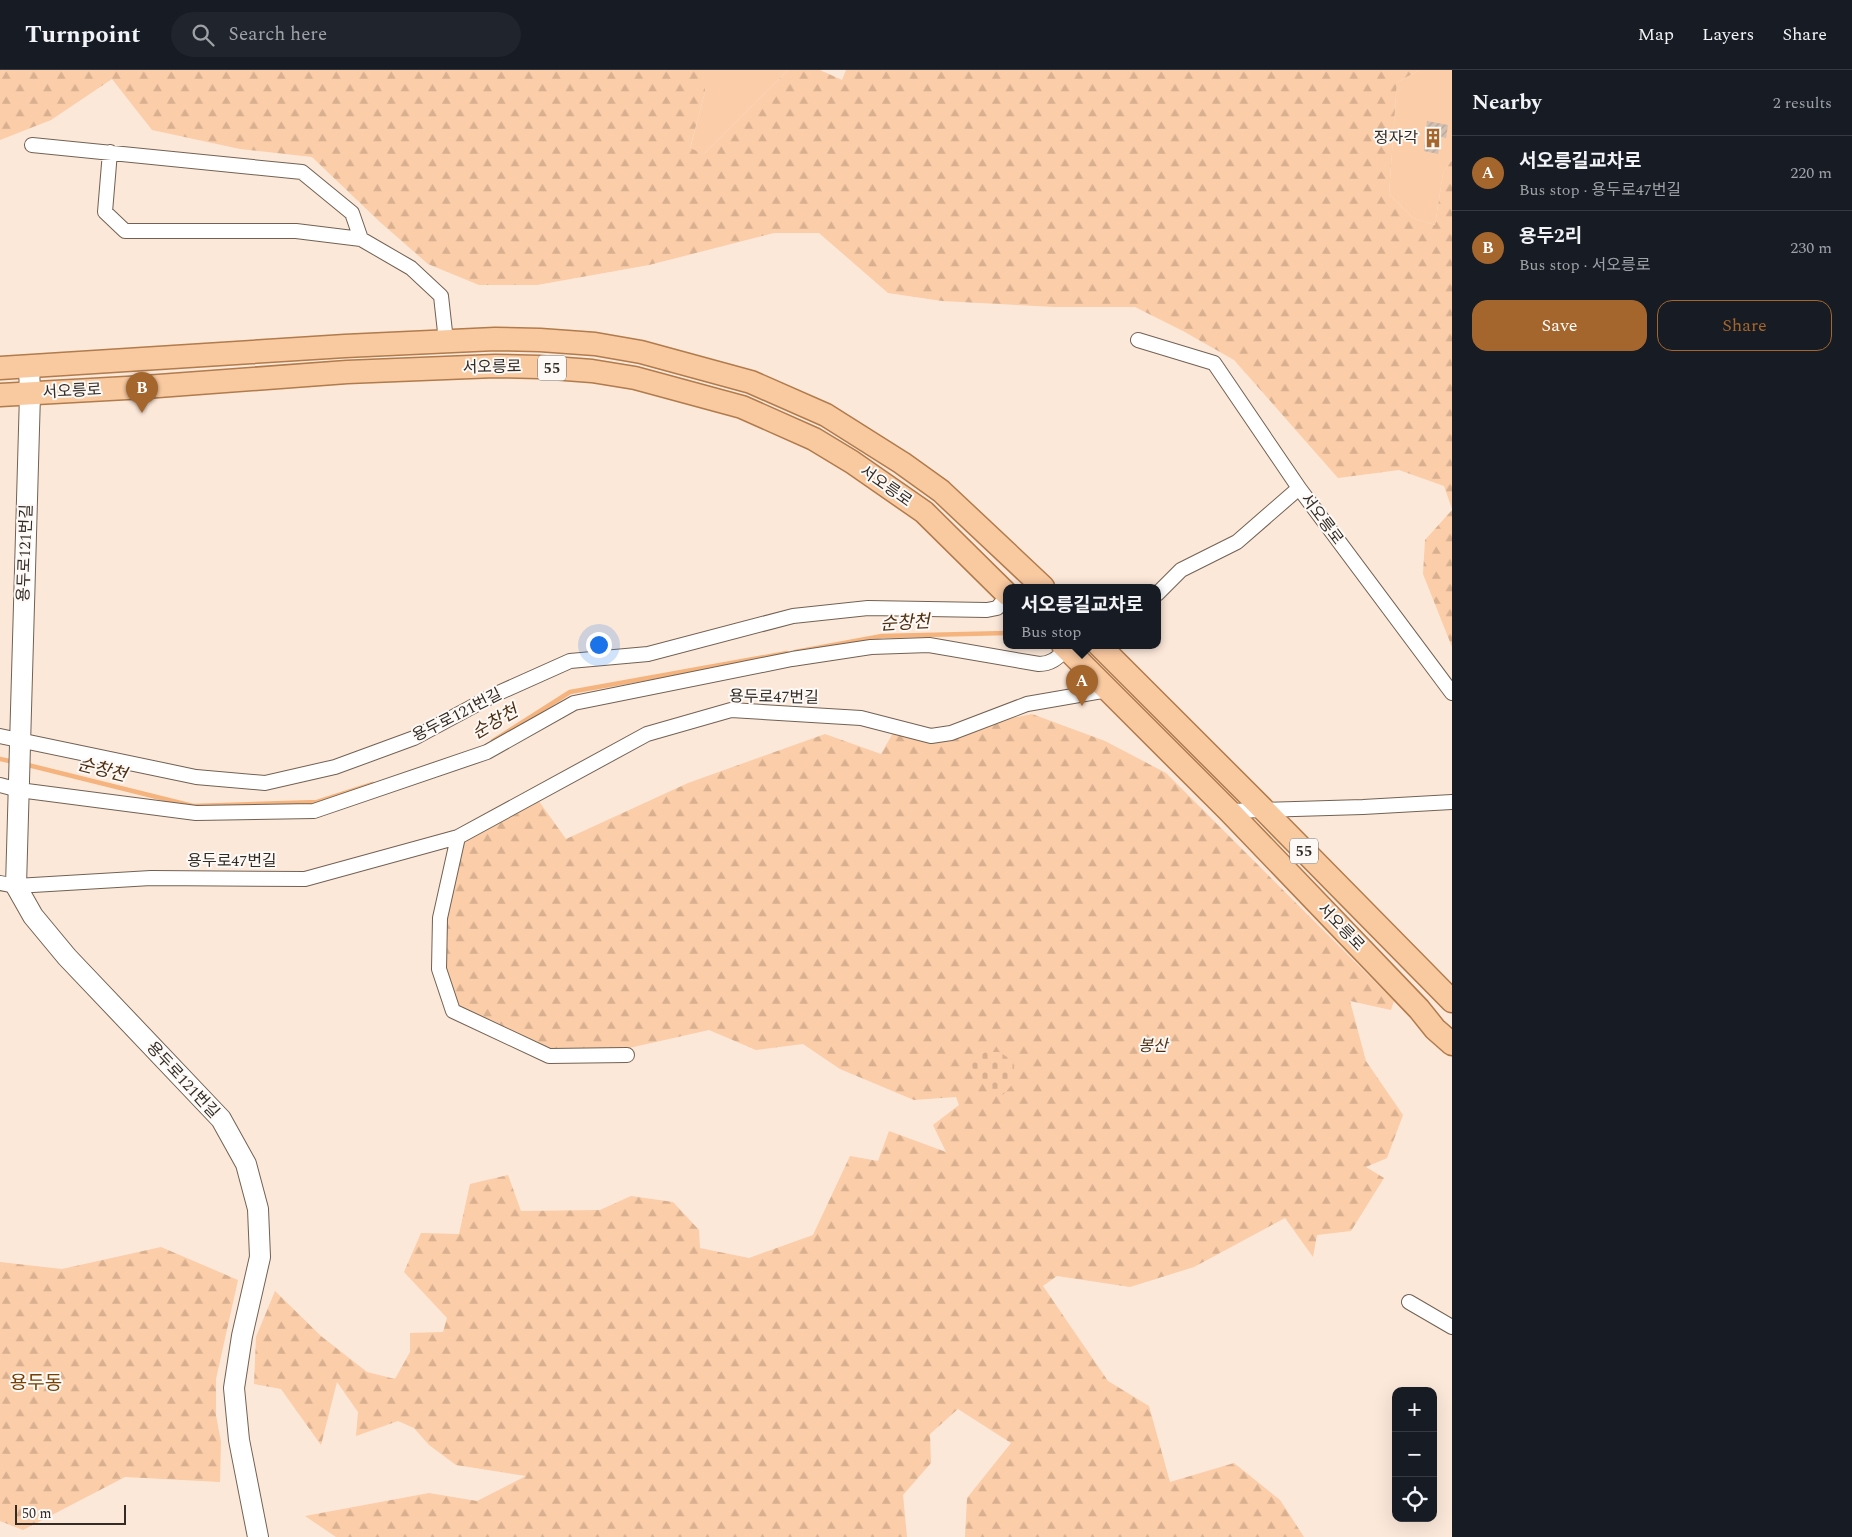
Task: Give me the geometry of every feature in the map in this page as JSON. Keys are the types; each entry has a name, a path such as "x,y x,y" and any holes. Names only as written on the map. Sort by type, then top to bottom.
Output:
{"main road":[{"name":"서오릉로","path":"0,368 446,341 531,340 595,344 672,359 751,382 826,415 942,491 1040,584"},
{"name":"용두로121번길","path":"20,745 30,394 29,366"},
{"name":"서오릉로","path":"0,395 347,372 495,366 539,366 592,371 635,378 742,407 814,439 873,476 924,512 1003,591"},
{"name":"서오릉로","path":"1067,649 1229,811 1419,1009 1435,1029 1452,1044"},
{"name":"서오릉로","path":"1105,649 1452,1001"},
{"path":"8,884 12,785 20,745"},
{"name":"용두로121번길","path":"8,884 67,957 221,1119 246,1164 258,1209 260,1257 242,1336 234,1388 239,1440 258,1537"}],"street":[{"path":"32,145 110,152 302,172 352,213 361,239 296,231 125,231 105,212 110,152"},
{"name":"서오릉로","path":"361,239 411,268 441,296 446,341"},
{"path":"1138,340 1214,363 1299,488"},
{"name":"서오릉로","path":"1161,590 1182,570 1237,542 1299,488 1452,692"},
{"name":"용두로121번길","path":"20,745 196,777 266,783 335,767 414,738 494,695 570,661 648,654 793,616 868,608 987,610 997,608 1003,600"},
{"path":"12,785 196,813 314,811 487,752 574,704 792,659 871,647 929,645 1039,664 1055,661 1064,649"},
{"name":"용두로47번길","path":"8,884 151,878 305,879 458,837 647,734 731,710 861,718 931,736 951,733 1027,704 1108,690"},
{"path":"0,736 20,745"},
{"path":"1229,811 1452,802"},
{"path":"458,837 440,918 439,969 453,1011 549,1056 627,1055"},
{"path":"1409,1302 1452,1327"}],"green space":[{"path":"0,70 705,70 705,92 690,148 704,154 788,70 820,70 842,80 846,70 1420,70 1397,82 1389,194 1413,218 1435,225 1443,173 1452,160 1452,509 1444,486 1399,470 1338,478 1234,360 1135,307 1055,307 942,301 888,293 819,233 774,233 649,265 537,285 479,285 428,264 380,222 312,157 240,149 152,130 112,79 51,120 0,140"},
{"path":"705,70 788,70 704,154 690,149 705,92"},
{"path":"1420,70 1452,70 1452,160 1443,173 1435,225 1413,218 1389,194 1397,82"},
{"path":"1452,510 1452,647 1423,574 1425,540"},
{"name":"봉산","path":"1032,714 1105,741 1166,773 1394,1001 1391,1010 1350,1001 1366,1061 1403,1115 1387,1158 1366,1167 1384,1178 1351,1231 1317,1235 1313,1257 1285,1218 1194,1267 1130,1287 1057,1276 1043,1286 1108,1381 1149,1406 1170,1482 1234,1463 1280,1500 1304,1537 965,1537 967,1498 1011,1443 958,1409 930,1434 931,1463 903,1495 907,1537 336,1537 305,1516 429,1493 477,1501 526,1476 456,1465 429,1445 414,1428 398,1421 356,1436 358,1412 337,1382 321,1445 281,1389 254,1384 256,1337 275,1291 321,1336 367,1372 395,1379 410,1352 410,1333 443,1332 447,1318 404,1272 421,1233 459,1234 470,1184 508,1175 521,1211 600,1210 631,1196 673,1202 699,1230 700,1248 749,1258 813,1235 850,1156 878,1161 889,1131 946,1152 933,1125 959,1105 956,1097 914,1100 840,1069 803,1044 756,1050 709,1030 629,1048 550,1049 458,1007 443,968 445,920 462,841 538,800 566,839 688,783 825,734 881,754 893,733 945,741 992,722"},
{"path":"985,1052 999,1052 1012,1060 1015,1072 1013,1081 999,1098 970,1065"},
{"path":"161,1247 238,1280 216,1379 216,1415 221,1442 220,1482 125,1477 23,1530 0,1521 0,1262 62,1269"}],"building":[{"name":"정자각","path":"1427,121 1448,125 1446,138 1441,137 1438,154 1424,151"}],"waterway":[{"name":"순창천","path":"795,652 882,636 1003,633"},
{"name":"순창천","path":"493,741 570,692 787,653"},
{"name":"순창천","path":"0,759 14,762"},
{"name":"순창천","path":"24,764 193,806 317,802 373,784"}],"place":[{"name":"정자각","path":"1433,138"},
{"name":"용두2리","path":"142,413"},
{"name":"서오릉길교차로","path":"1082,706"}],"district":[{"name":"용두동","path":"36,1383"}]}
